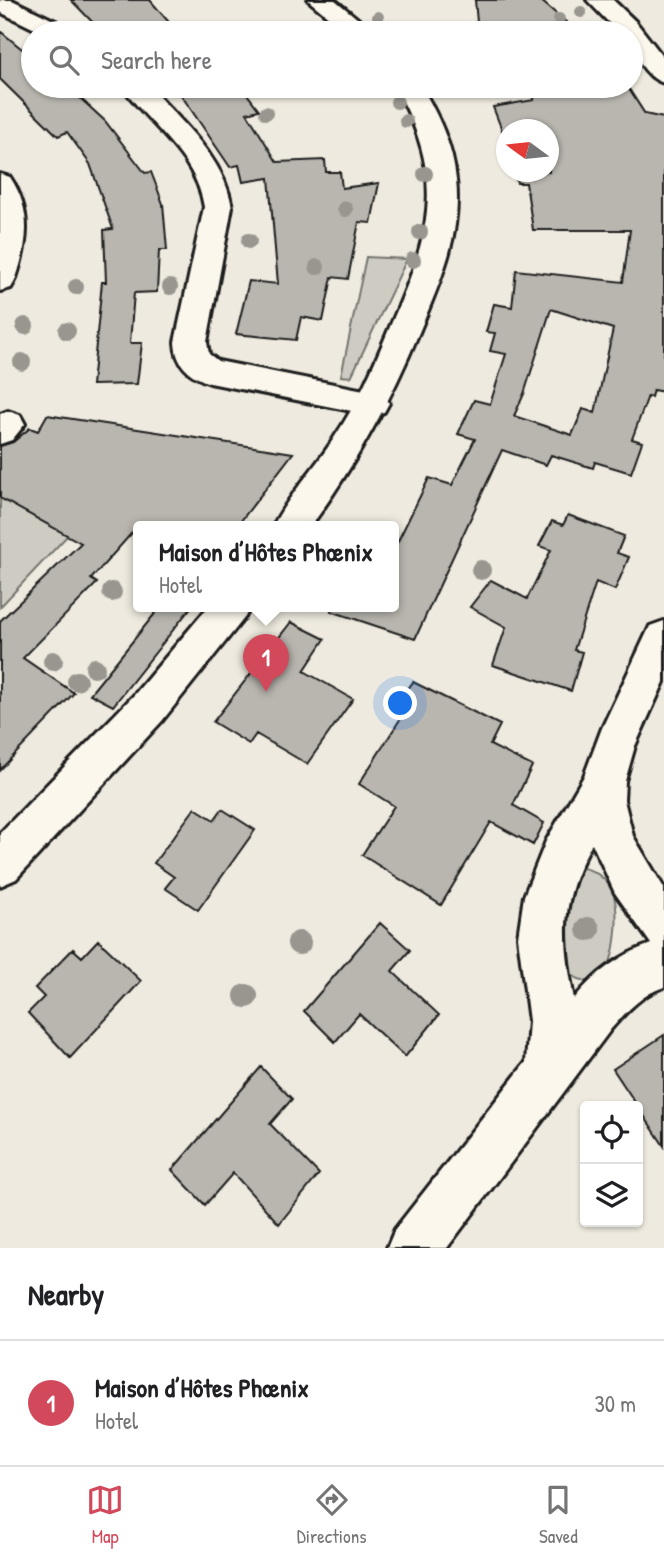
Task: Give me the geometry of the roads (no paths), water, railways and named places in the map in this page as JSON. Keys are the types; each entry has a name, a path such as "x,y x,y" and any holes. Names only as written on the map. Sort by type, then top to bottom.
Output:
{"street":[{"path":"320,0 347,21"},
{"path":"599,0 621,21"},
{"path":"0,3 37,21"},
{"path":"643,46 662,69"},
{"path":"145,98 207,170 218,195 218,207 191,342 191,355 197,365 210,371 372,403"},
{"path":"295,521 341,456 372,403 431,264 443,197 436,142 415,98"},
{"path":"0,183 10,202 15,223 12,244 0,281"},
{"path":"0,864 148,708 227,612"},
{"path":"550,1071 555,1034 541,936 545,902 573,833 603,784 613,747 650,674 664,638"},
{"path":"603,784 606,820 619,855 645,902 664,927"},
{"path":"414,1248 586,1020 624,983 654,966 664,964"}],"place":[{"name":"Maison d’Hôtes Phœnix","path":"266,692"}]}
